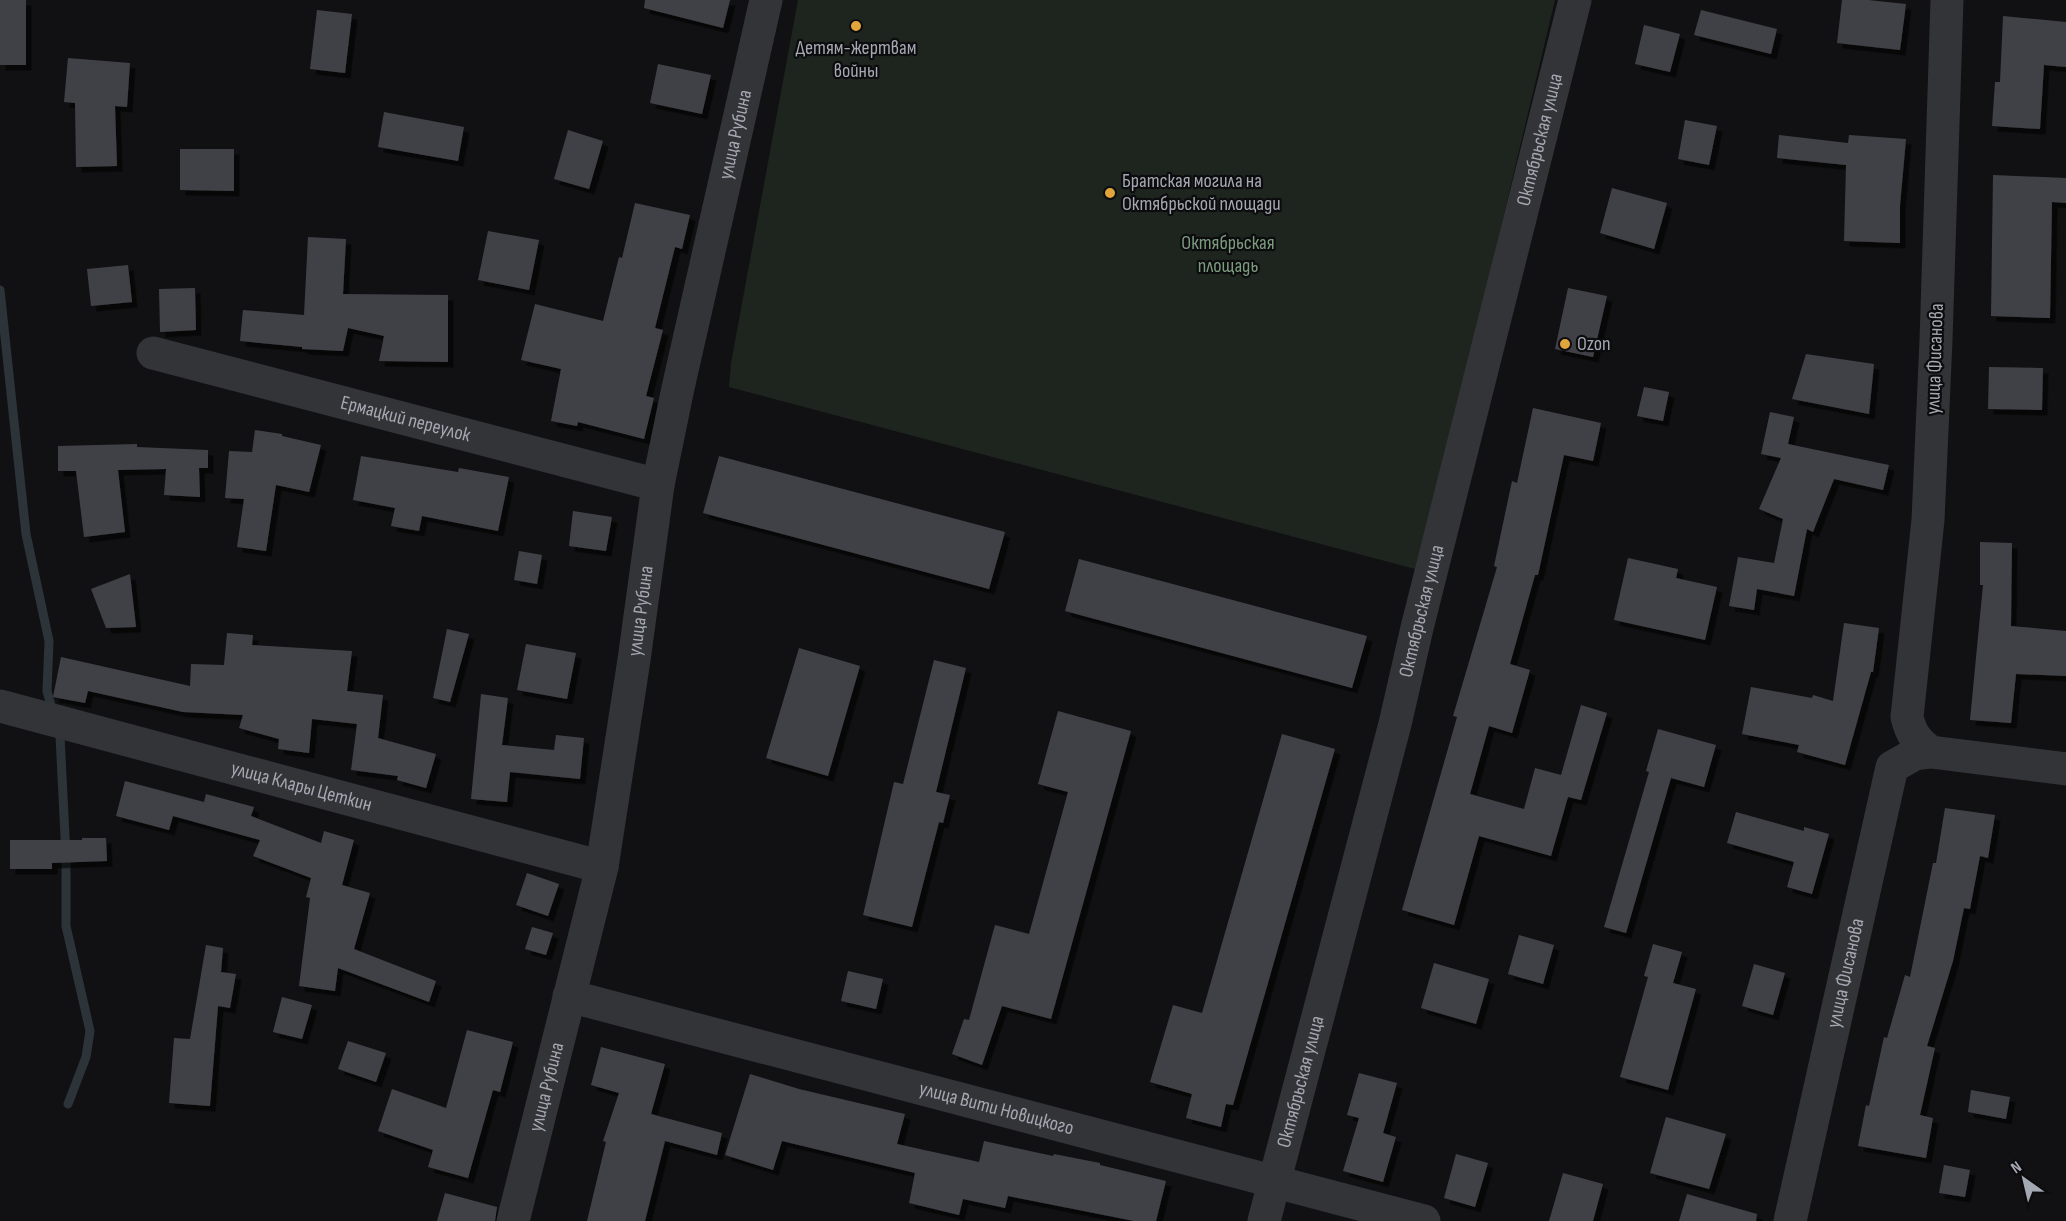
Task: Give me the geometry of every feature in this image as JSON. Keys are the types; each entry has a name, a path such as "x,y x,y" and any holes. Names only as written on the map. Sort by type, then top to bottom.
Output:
{"street":[{"name":"улица Рубина","path":"513,1221 602,867 658,485 766,0"},
{"name":"Октябрьская улица","path":"1264,1221 1395,724 1417,627 1575,0"},
{"name":"улица Фисанова","path":"1790,1221 1892,767 1907,710 1928,520 1947,0"},
{"name":"Ермацкий переулок","path":"153,353 658,485"},
{"name":"улица Клары Цеткин","path":"0,706 602,867"},
{"path":"1907,710 1910,730 1918,743 1931,752"},
{"path":"1892,767 1915,754 1931,752 2066,769"},
{"name":"улица Вити Новицкого","path":"570,996 1424,1221"}],"green space":[{"name":"Октябрьская площадь","path":"798,0 1555,0 1419,570 729,387 731,363"}],"building":[{"path":"0,0 26,0 26,65 0,65"},
{"path":"645,0 730,0 723,28 644,8"},
{"path":"1842,0 1906,4 1900,50 1837,43"},
{"path":"317,10 352,14 345,73 310,69"},
{"path":"1701,10 1777,29 1771,54 1694,35"},
{"path":"2003,16 2066,22 2066,67 2044,65 2040,129 1992,126 1995,82 2000,82"},
{"path":"1644,25 1680,34 1670,72 1635,64"},
{"path":"68,58 130,63 127,107 115,106 117,166 76,167 75,103 64,102"},
{"path":"658,64 711,75 702,114 650,103"},
{"path":"384,112 464,127 458,161 378,147"},
{"path":"1685,120 1717,126 1709,165 1678,159"},
{"path":"568,130 603,141 589,189 554,179"},
{"path":"1779,135 1848,143 1849,135 1906,139 1900,205 1900,243 1844,241 1846,165 1777,158"},
{"path":"180,149 234,149 234,191 180,190"},
{"path":"1993,175 2066,178 2066,203 2052,202 2050,318 1991,316"},
{"path":"1612,188 1667,203 1654,249 1600,233"},
{"path":"635,203 690,215 682,249 675,247 655,328 663,330 646,396 654,398 644,439 578,422 577,426 551,421 561,369 521,360 535,304 603,321 619,257 622,258"},
{"path":"488,231 539,240 529,290 478,280"},
{"path":"308,237 346,239 343,294 448,295 448,362 379,361 384,336 348,328 343,351 302,349 302,347 240,341 243,310 304,315"},
{"path":"128,265 132,302 91,306 87,269"},
{"path":"195,288 196,330 160,332 159,289"},
{"path":"1568,288 1607,296 1593,357 1555,349"},
{"path":"1806,354 1874,364 1869,414 1792,399"},
{"path":"1989,367 2043,368 2042,410 1988,409"},
{"path":"1644,387 1669,392 1663,421 1637,416"},
{"path":"1533,408 1601,423 1593,461 1564,455 1538,575 1535,575 1510,664 1530,670 1512,733 1489,726 1470,794 1524,809 1535,768 1561,775 1581,705 1607,713 1581,800 1568,797 1551,856 1479,836 1454,925 1402,910 1457,717 1453,716 1497,567 1494,566 1512,481 1517,483"},
{"path":"1770,412 1794,417 1788,444 1889,465 1883,490 1834,479 1813,532 1807,529 1794,596 1757,589 1754,610 1729,606 1738,557 1774,563 1783,519 1759,509 1781,458 1761,454"},
{"path":"255,430 282,434 282,436 321,445 309,492 276,485 266,551 237,547 244,499 225,498 229,451 252,452"},
{"path":"137,444 137,447 208,450 208,468 199,468 200,497 164,495 166,469 118,470 125,532 84,537 76,471 58,471 58,446"},
{"path":"361,456 458,472 459,468 509,477 498,531 422,516 419,531 391,526 395,508 353,500"},
{"path":"719,456 1005,532 989,589 703,513"},
{"path":"573,511 612,517 606,551 569,546"},
{"path":"1980,542 2012,543 2011,626 2066,631 2066,676 2016,674 2011,723 1970,720 1983,585 1980,585"},
{"path":"519,551 542,555 537,584 514,580"},
{"path":"1628,558 1678,569 1676,578 1717,587 1705,640 1614,620"},
{"path":"1079,559 1367,636 1352,688 1065,611"},
{"path":"130,574 136,627 106,628 91,589"},
{"path":"1844,623 1879,628 1873,672 1871,672 1845,765 1797,752 1799,745 1742,734 1751,687 1812,698 1813,695 1833,701"},
{"path":"447,629 469,634 450,702 433,698"},
{"path":"227,633 253,635 252,645 352,651 347,691 383,695 378,738 436,754 426,788 397,780 398,776 351,770 357,724 312,719 309,753 278,749 279,739 239,728 243,715 183,712 88,691 85,703 53,697 61,657 190,686 191,664 224,665"},
{"path":"526,644 576,653 567,699 517,690"},
{"path":"799,648 860,666 828,776 766,758"},
{"path":"934,660 966,668 936,792 950,795 943,823 939,822 912,927 863,915 894,782 903,784"},
{"path":"481,694 508,698 502,745 554,750 556,735 584,738 580,779 510,772 507,802 471,799"},
{"path":"1058,711 1131,731 1051,1019 1002,1006 982,1065 952,1054 964,1019 969,1020 995,925 1029,934 1068,792 1038,784"},
{"path":"1658,729 1716,745 1704,787 1671,778 1626,933 1604,927 1649,772 1646,771"},
{"path":"1282,734 1335,749 1233,1105 1226,1104 1221,1127 1186,1118 1192,1094 1150,1082 1173,1005 1202,1013"},
{"path":"125,781 204,802 206,794 254,807 251,816 321,843 324,831 354,840 342,885 370,893 354,949 436,981 429,1002 338,968 335,991 299,986 310,898 306,897 311,878 253,856 260,840 173,816 169,830 116,816"},
{"path":"1945,808 1995,815 1988,858 1980,856 1970,909 1964,908 1953,961 1927,1046 1935,1048 1920,1115 1933,1118 1926,1158 1858,1146 1884,1037 1887,1038 1905,975 1910,977 1933,863 1936,863"},
{"path":"1736,812 1804,831 1804,827 1829,834 1812,894 1787,887 1794,862 1727,843"},
{"path":"82,838 106,838 107,861 52,863 52,869 10,869 10,840 82,840"},
{"path":"527,873 559,884 548,916 516,905"},
{"path":"532,927 553,933 546,955 525,949"},
{"path":"1519,935 1554,945 1543,984 1508,974"},
{"path":"1653,944 1682,952 1673,983 1696,989 1668,1090 1620,1077 1648,977 1644,976"},
{"path":"206,945 223,948 221,972 236,974 230,1008 218,1006 210,1106 169,1103 174,1038 190,1039"},
{"path":"1434,963 1489,979 1476,1024 1421,1008"},
{"path":"1754,964 1785,973 1773,1015 1742,1006"},
{"path":"848,971 883,979 876,1009 841,1001"},
{"path":"282,997 312,1005 302,1039 273,1032"},
{"path":"467,1030 513,1042 500,1092 493,1090 468,1178 428,1167 433,1150 378,1131 392,1089 446,1108"},
{"path":"348,1041 386,1053 376,1082 338,1069"},
{"path":"601,1047 665,1064 651,1114 722,1133 717,1155 665,1141 645,1221 587,1221 606,1142 603,1141 619,1093 591,1085"},
{"path":"1359,1073 1397,1083 1383,1133 1396,1137 1383,1182 1343,1171 1359,1118 1347,1115"},
{"path":"750,1074 799,1089 905,1114 897,1144 979,1162 984,1141 1053,1156 1054,1154 1100,1163 1100,1165 1166,1181 1156,1221 1134,1221 1008,1196 1005,1208 963,1199 959,1215 909,1203 915,1173 782,1141 773,1170 725,1155"},
{"path":"1971,1090 2010,1097 2006,1119 1968,1112"},
{"path":"1666,1117 1726,1134 1709,1189 1650,1173"},
{"path":"1456,1154 1488,1163 1475,1207 1444,1198"},
{"path":"1944,1165 1970,1170 1965,1197 1939,1193"},
{"path":"1563,1173 1603,1184 1593,1221 1549,1221"},
{"path":"445,1193 497,1207 495,1221 437,1221"},
{"path":"1687,1194 1757,1214 1756,1221 1679,1221"}],"waterway":[{"path":"0,290 26,534 49,641 47,691 53,713"},
{"path":"58,729 66,856 66,926 90,1031 86,1057 68,1104"}],"place":[{"name":"Детям-жертвам войны","path":"856,26"},
{"name":"Братская могила на Октябрьской площади","path":"1110,193"},
{"name":"Ozon","path":"1565,344"}]}
